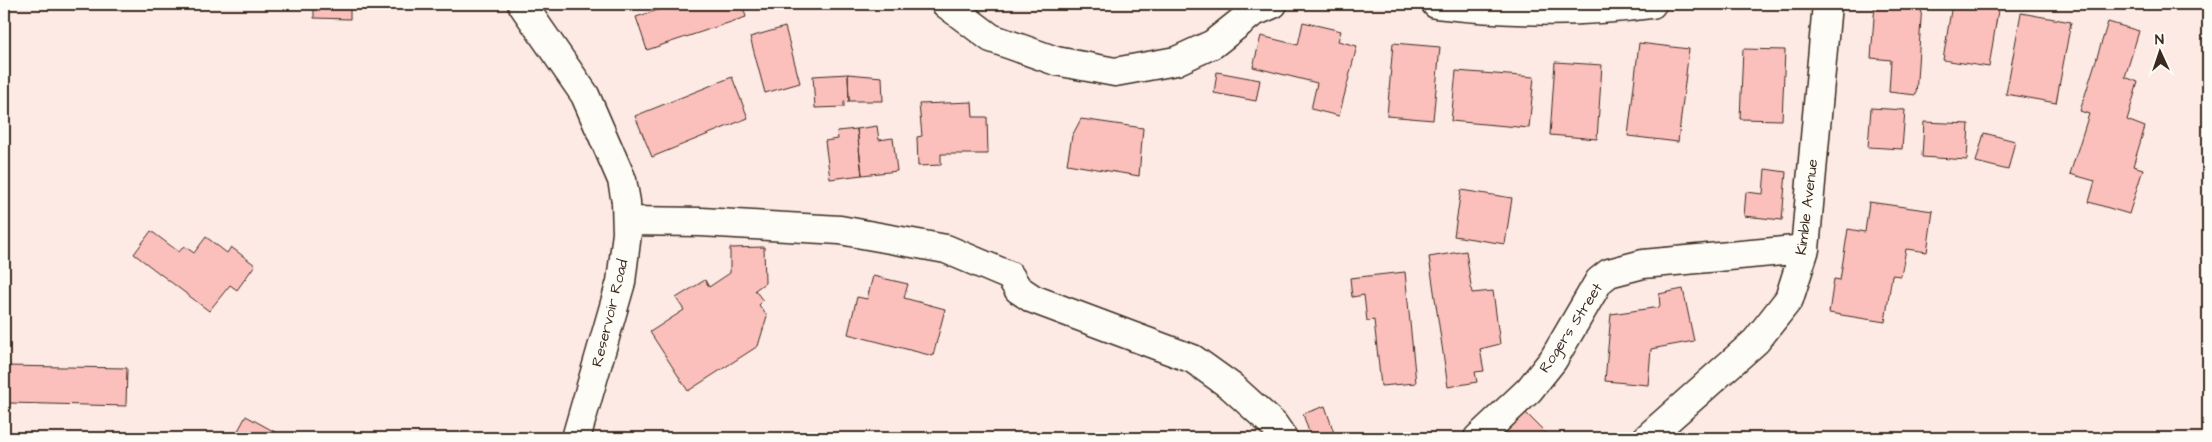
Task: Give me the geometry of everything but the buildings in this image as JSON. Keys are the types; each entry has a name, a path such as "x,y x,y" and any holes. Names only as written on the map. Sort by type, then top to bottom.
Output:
{"street":[{"name":"Reservoir Road","path":"522,4 585,95 622,180 626,222 621,282 576,438"},
{"path":"946,4 991,38 1056,61 1115,72 1176,61 1213,44 1252,13 1273,4"},
{"path":"1436,4 1488,10 1565,11 1652,4"},
{"name":"Kimble Avenue","path":"1648,438 1685,407 1774,321 1789,299 1805,249 1827,4"},
{"path":"626,222 701,222 840,230 946,249 1010,276 1018,290 1033,299 1193,359 1232,387 1274,425 1283,438"},
{"name":"Rogers Street","path":"1478,438 1529,390 1547,367 1599,281 1609,273 1643,264 1805,249"}]}
